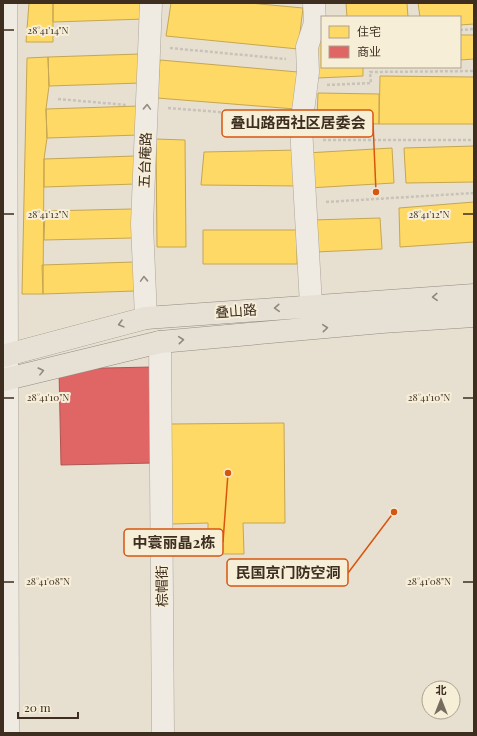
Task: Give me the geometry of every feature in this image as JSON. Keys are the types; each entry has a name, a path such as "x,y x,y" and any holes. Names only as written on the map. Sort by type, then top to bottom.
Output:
{"main road":[{"name":"叠山路","path":"5,356 146,318 311,305 474,295"},
{"name":"叠山路","path":"5,380 160,342 382,322 474,316"}],"street":[{"path":"6,3 5,380 8,733"},
{"name":"五台庵路","path":"146,318 142,224 151,3"},
{"path":"311,305 302,118 308,72 307,47 315,23 314,3"},
{"name":"棕帽街","path":"160,342 163,733"}],"path":[{"path":"461,30 474,29"},
{"path":"150,46 308,61"},
{"path":"340,84 371,83 370,72 474,71"},
{"path":"58,99 302,118"},
{"path":"302,140 474,140"},
{"path":"305,204 474,193"}],"building: 住宅":[{"path":"29,3 53,3 53,42 26,42"},
{"path":"53,3 144,3 145,19 53,22"},
{"path":"171,3 249,3 303,8 298,49 166,36"},
{"path":"346,3 407,3 408,16 347,16"},
{"path":"418,3 474,3 474,24 461,25 461,16 420,16"},
{"path":"461,35 474,35 474,59 461,60"},
{"path":"317,41 321,41 321,68 363,68 363,76 317,78"},
{"path":"140,54 141,83 49,86 48,57"},
{"path":"48,57 49,86 46,109 47,138 44,159 43,294 22,294 27,58"},
{"path":"160,60 298,72 295,109 157,98"},
{"path":"380,76 474,77 474,124 379,124"},
{"path":"318,93 379,94 379,124 317,122"},
{"path":"139,106 139,135 47,138 46,109"},
{"path":"156,139 185,140 186,247 157,247"},
{"path":"474,146 474,182 406,183 404,148"},
{"path":"392,148 394,183 308,188 306,153"},
{"path":"299,150 299,186 201,185 204,152"},
{"path":"135,156 136,184 44,187 44,159"},
{"path":"474,202 474,242 400,247 399,208"},
{"path":"132,209 133,238 44,240 45,211"},
{"path":"380,218 382,249 315,252 313,220"},
{"path":"203,230 297,230 297,264 203,264"},
{"path":"134,262 135,291 43,294 42,265"},
{"path":"284,423 285,523 243,523 244,554 208,554 208,523 172,524 171,424"}],"building: 商业":[{"path":"152,367 154,463 61,465 59,369"}],"place":[{"name":"叠山路西社区居委会","path":"376,192"},
{"name":"中寰丽晶2栋","path":"228,473"},
{"name":"民国京门防空洞","path":"394,512"}]}
